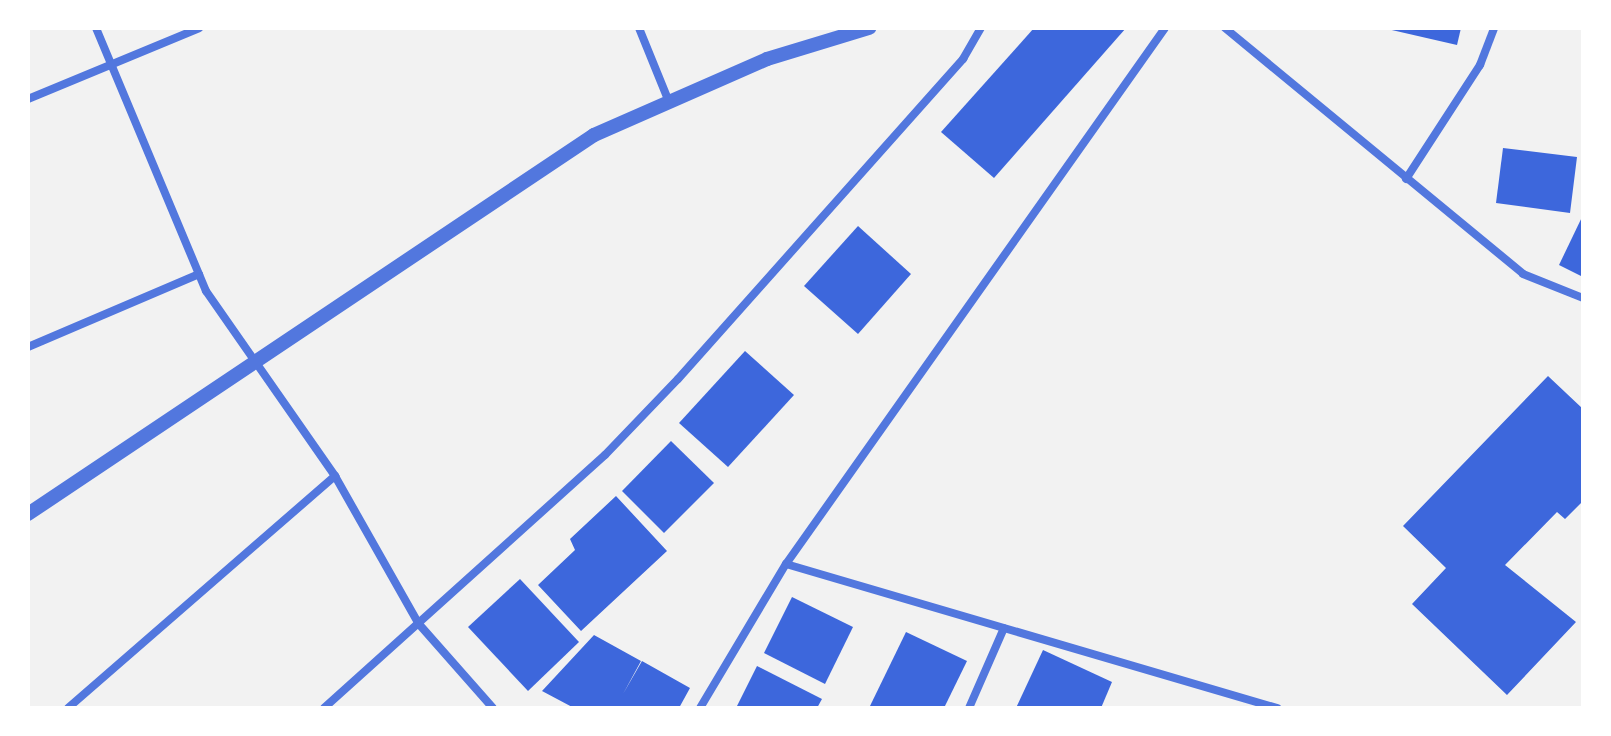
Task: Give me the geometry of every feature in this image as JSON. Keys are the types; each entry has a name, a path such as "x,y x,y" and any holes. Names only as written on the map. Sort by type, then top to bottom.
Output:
{"street":[{"path":"96,28 199,274 254,363 335,476 418,623 493,708"},
{"path":"28,99 199,28"},
{"path":"639,28 669,102"},
{"path":"28,514 594,135 767,59 869,28"},
{"path":"324,708 678,379 963,59 981,28"},
{"path":"700,708 786,564 1165,28"},
{"path":"1225,28 1523,274 1583,298"},
{"path":"1406,179 1480,65 1494,28"},
{"path":"28,347 199,274"},
{"path":"68,708 335,476"},
{"path":"786,564 1257,705 1277,708"},
{"path":"969,708 1004,628"}],"building":[{"path":"1034,28 1126,28 994,178 941,132"},
{"path":"1383,28 1461,28 1457,45"},
{"path":"1503,148 1577,157 1570,213 1496,203"},
{"path":"1583,215 1583,277 1559,265"},
{"path":"858,226 911,274 858,334 804,286"},
{"path":"745,351 794,395 728,467 679,423"},
{"path":"1548,376 1583,409 1583,501 1565,519 1557,512 1505,565 1576,622 1507,695 1412,604 1446,568 1403,526"},
{"path":"671,441 714,483 664,533 622,491"},
{"path":"616,496 667,551 581,631 538,585 575,550 570,539"},
{"path":"520,579 579,642 528,691 468,627"},
{"path":"792,597 853,627 825,684 764,653"},
{"path":"906,632 967,661 944,708 870,706"},
{"path":"594,635 641,661 623,694 642,661 690,688 679,708 574,708 542,691"},
{"path":"1043,650 1112,682 1101,708 1016,708"},
{"path":"757,666 822,699 817,708 736,708"}]}
